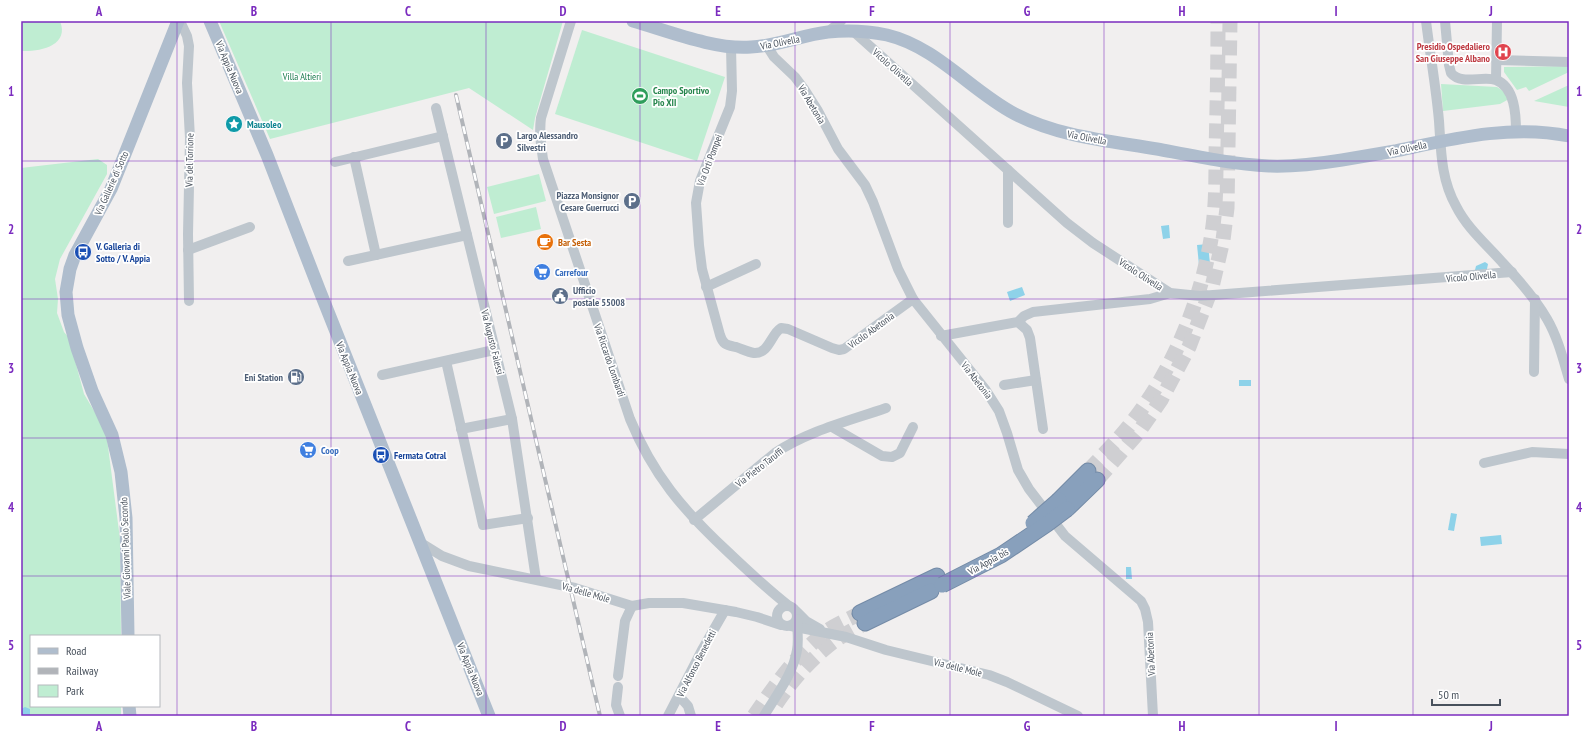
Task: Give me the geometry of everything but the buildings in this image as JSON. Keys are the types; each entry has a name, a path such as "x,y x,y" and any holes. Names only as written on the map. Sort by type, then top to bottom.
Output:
{"highway":[{"name":"Via Appia bis","path":"863,618 940,581 1001,555 1047,524 1063,505 1093,476"}],"main road":[{"name":"Via Gallerie di Sotto","path":"77,348 67,308 66,292 70,269 80,245 99,213 110,189 179,21"},
{"name":"Via Appia Nuova","path":"210,21 267,155 489,716"},
{"name":"Via Olivella","path":"633,21 715,44 731,47 767,46 828,32 853,31 882,34 904,41 944,64 1000,105 1015,114 1044,127 1088,138 1236,163 1277,166 1320,163 1477,135 1516,132 1568,133"},
{"name":"Viale Giovanni Paolo Secondo","path":"77,348 92,390 112,435 121,472 126,518 128,635"}],"street":[{"name":"Via del Torrione","path":"179,21 187,36 189,46 187,75 190,138 188,250 189,301"},
{"name":"Via Riccardo Lombardi","path":"572,21 541,118 540,138 543,159 637,437 666,486 694,520 767,589 791,620"},
{"path":"828,32 841,21"},
{"path":"1426,21 1439,121 1439,142 1448,190 1455,206 1475,233 1535,299 1555,335 1569,379"},
{"path":"1445,21 1449,68 1453,76 1463,79 1496,79 1506,88 1512,99 1516,112 1516,132"},
{"path":"1496,79 1497,21"},
{"name":"Vicolo Olivella","path":"853,31 1080,233 1170,293 1200,296 1512,272"},
{"name":"Via Abetonia","path":"767,46 774,57 795,77 804,89 818,111 838,149 865,185 873,202 898,270 913,300 991,398 999,411 1020,474 1029,489 1057,527 1074,544 1137,596 1143,605 1146,612 1148,626 1152,716"},
{"name":"Via Orti Pompei","path":"724,344 720,337 706,287 699,245 696,197 703,173 730,107 732,91 731,47"},
{"path":"1496,60 1569,62"},
{"name":"Via Augusto Falessi","path":"436,108 512,419 536,579"},
{"path":"334,162 443,136"},
{"path":"354,157 376,255"},
{"path":"1008,170 1008,223"},
{"path":"188,250 250,227"},
{"path":"348,261 467,235"},
{"path":"706,287 756,264"},
{"path":"941,336 1018,322 1024,316 1033,312 1150,299 1170,293"},
{"path":"1534,372 1535,299"},
{"name":"Vicolo Abetonia","path":"724,344 753,352 759,352 764,350 776,332 781,328 788,329 832,348 839,350 844,349 913,300"},
{"path":"1018,322 1026,328 1030,335 1043,429"},
{"path":"382,375 494,350"},
{"path":"446,361 483,525 528,518"},
{"path":"1004,385 1036,380"},
{"name":"Via Pietro Taruffi","path":"694,520 775,453 799,439 886,408"},
{"path":"461,429 512,419"},
{"path":"832,427 882,456 892,457 900,453 913,427"},
{"path":"1484,463 1532,452 1569,454"},
{"name":"Via delle Mole","path":"421,543 442,556 462,564 584,590 632,606 649,603 683,603 756,617 806,621 831,634"},
{"name":"Via Riccardo Lombardi","path":"767,589 774,599 778,611 777,619 791,620"},
{"path":"618,676 625,621 632,606"},
{"name":"Via delle Mole","path":"756,617 766,616 778,611 782,607 791,620 814,631 831,634 886,650 989,675 1078,716"},
{"name":"Via Alfonso Benedetti","path":"668,716 702,650 725,610"},
{"path":"791,620 798,649"},
{"path":"791,620 794,662"},
{"path":"764,716 786,680 803,638 814,631"},
{"path":"618,687 616,705 620,716"},
{"path":"679,696 688,706 692,716"}],"green space":[{"path":"21,21 60,21 62,30 61,36 57,42 44,49 21,51"},
{"name":"Villa Altieri","path":"219,21 563,21 535,118 533,130 469,88 270,139"},
{"name":"Campo Sportivo Pio XII","path":"582,30 725,77 697,161 555,114"},
{"path":"1569,66 1569,72 1529,91 1526,87 1517,90 1504,72 1504,67"},
{"path":"1441,84 1497,87 1503,91 1509,99 1500,104 1443,111"},
{"path":"1569,85 1569,107 1534,101"},
{"path":"98,159 107,165 107,174 60,259 55,279 58,299 57,313 64,332 69,338 84,394 106,431 120,539 121,635 30,635 30,707 121,707 121,716 21,716 21,168"},
{"path":"539,174 546,201 494,214 487,187"},
{"path":"536,207 541,229 501,238 496,217"}],"water":[{"path":"1169,225 1170,238 1163,239 1161,226"},
{"path":"1208,244 1210,264 1199,265 1197,245"},
{"path":"1485,262 1488,264 1487,269 1479,271 1475,270 1476,266"},
{"path":"1022,287 1025,295 1010,301 1007,292"},
{"path":"1239,380 1251,380 1251,386 1239,386"},
{"path":"1451,513 1457,514 1454,531 1448,530"},
{"path":"1501,535 1502,544 1481,546 1480,537"},
{"path":"1126,567 1131,567 1132,579 1126,579"},
{"path":"25,707 30,709 30,716 21,716 21,709"}],"tunnel":[{"path":"1088,471 1129,426 1158,384 1182,338 1199,289 1211,239 1215,207 1218,21"},
{"path":"1097,480 1138,433 1161,400 1189,347 1212,287 1223,240 1227,208 1230,21"},
{"path":"754,716 769,694 803,652 823,634 860,613"},
{"path":"776,704 795,678 817,655 833,642 865,623"}],"railway":[{"path":"456,95 600,716"}],"place":[{"name":"Presidio Ospedaliero San Giuseppe Albano","path":"1503,52"},
{"name":"Campo Sportivo Pio XII","path":"640,96"},
{"name":"Mausoleo","path":"234,124"},
{"name":"Largo Alessandro Silvestri","path":"504,141"},
{"name":"Piazza Monsignor Cesare Guerrucci","path":"632,201"},
{"name":"Bar Sesta","path":"545,242"},
{"name":"V. Galleria di Sotto / V. Appia","path":"83,252"},
{"name":"Carrefour","path":"542,272"},
{"name":"Ufficio postale 55008","path":"560,296"},
{"name":"Eni Station","path":"296,377"},
{"name":"Coop","path":"308,450"},
{"name":"Fermata Cotral","path":"381,455"}]}
